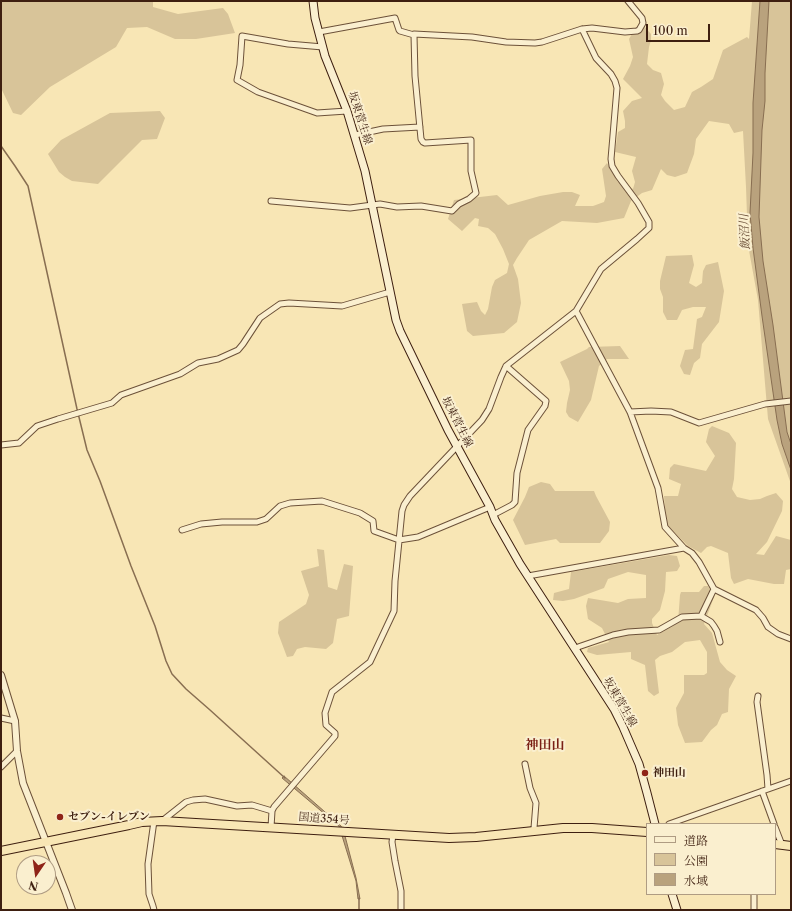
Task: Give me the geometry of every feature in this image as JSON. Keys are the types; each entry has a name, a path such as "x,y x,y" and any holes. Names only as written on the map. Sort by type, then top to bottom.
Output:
{"highway":[{"name":"国道354号","path":"1,851 129,825 158,821 449,838 573,828 646,832"},
{"path":"779,845 791,846"}],"main road":[{"name":"坂東菅生線","path":"313,1 315,18 325,56 347,111 365,171 396,320 400,330 445,424 520,564 614,709 639,764 648,793 655,823"},
{"path":"672,895 678,910"}],"street":[{"path":"319,32 395,18 398,30 414,35 472,37 506,42 535,43 582,29 592,28 633,32 639,30 642,18 628,1"},
{"path":"271,827 272,811 279,801 335,736 335,733 326,725 325,713 332,692 370,662 394,611 395,581 402,511 404,505 410,496 476,426 489,409 506,366 576,311 601,269 638,239 648,228 649,222 638,203 612,166 611,159 617,88 615,81 611,74 596,58 582,29"},
{"path":"271,201 350,208 380,204 398,207 421,206 452,211 459,204 469,199 476,193 471,171 471,140 425,143 421,139 415,76 414,35"},
{"path":"323,47 288,44 242,36 240,65 237,80 258,92 317,113 347,111"},
{"path":"355,135 383,129 420,127"},
{"path":"1,445 19,443 37,426 58,418 112,403 121,395 180,374 198,363 218,358 238,350 260,318 280,304 289,303 342,306 390,292"},
{"path":"576,311 630,412 658,488 664,527 684,548 692,553 699,562 714,589 756,610 768,626 778,634 791,639"},
{"path":"493,515 515,502 517,473 528,430 545,406 546,402 506,366"},
{"path":"630,412 651,410 671,412 699,423 765,404 791,401"},
{"path":"182,530 208,523 257,522 266,519 280,506 290,503 322,501 360,513 373,521 374,531 399,540 418,537 490,508"},
{"path":"528,576 684,548"},
{"path":"701,616 714,589"},
{"path":"574,649 613,635 628,632 659,630 682,617 701,616 711,622 714,626 720,642"},
{"path":"1,675 15,721 17,751 23,783 72,910"},
{"path":"758,696 757,702 767,775 765,790 773,823"},
{"path":"1,718 15,721"},
{"path":"1,767 17,751"},
{"path":"525,764 530,788 536,803 533,831"},
{"path":"672,823 791,781"},
{"path":"154,910 149,894 148,864 158,821 186,802 193,800 205,799 237,806 252,805 272,811"},
{"path":"776,833 779,845"},
{"path":"393,835 392,842 401,891 401,910"},
{"path":"754,895 754,910"}],"green space":[{"path":"1,1 153,1 153,7 178,14 223,8 228,14 235,33 196,39 175,39 147,27 127,28 116,47 50,87 21,115 13,113 1,88"},
{"path":"752,1 791,1 791,484 768,419 758,300 748,245 743,131 734,133 729,124 709,121 696,139 694,154 687,173 675,177 667,175 661,169 652,190 642,193 631,201 624,218 597,223 562,221 529,240 513,265 518,279 521,303 517,322 504,333 473,336 467,331 462,304 477,302 481,311 485,315 488,309 492,287 495,280 507,273 509,264 503,249 495,234 488,228 478,226 479,219 475,218 462,231 448,219 454,200 497,195 508,205 540,196 572,192 580,195 575,206 593,206 604,202 606,196 602,169 607,163 618,182 633,189 635,182 632,171 636,157 615,152 618,132 625,128 623,111 632,101 642,98 623,79 633,57 629,39 636,27 644,26 651,34 647,64 653,70 661,73 664,84 661,95 674,110 685,107 692,92 713,79 723,50 747,37 749,39"},
{"path":"160,111 165,118 157,139 142,140 98,184 72,181 65,177 59,172 48,154 61,140 110,113"},
{"path":"692,255 694,265 689,283 696,287 702,283 703,271 706,265 718,262 724,291 719,322 702,344 700,358 694,363 690,375 684,374 680,366 685,350 693,349 697,319 702,317 706,307 693,307 682,310 677,320 667,320 663,312 663,297 660,289 660,281 666,256"},
{"path":"620,346 629,359 607,359 599,366 591,400 578,422 569,417 566,412 570,390 569,381 560,362 589,347"},
{"path":"712,426 729,433 736,443 732,489 737,497 750,500 760,499 776,493 783,501 782,511 767,542 756,554 764,555 776,536 791,540 791,569 786,570 784,584 774,584 748,579 734,584 731,578 728,553 711,546 707,547 701,553 688,546 666,524 664,496 678,496 681,484 669,479 670,468 674,464 706,471 715,456 706,442 709,429"},
{"path":"541,482 550,484 555,491 594,491 610,522 609,531 600,543 560,543 556,539 525,545 513,520 529,487"},
{"path":"317,549 324,550 328,587 337,590 344,564 353,566 349,616 337,619 333,643 326,649 305,647 297,649 293,656 287,657 278,633 279,622 306,604 309,595 301,571 319,566"},
{"path":"669,555 677,556 680,566 677,571 666,572 665,591 660,610 652,619 657,635 678,622 681,592 699,592 704,586 708,586 714,597 704,624 712,633 720,662 727,670 736,676 729,689 728,712 722,714 717,725 702,742 685,743 678,725 676,708 684,693 684,675 704,675 707,673 707,652 700,640 685,642 672,652 660,656 655,660 659,693 654,696 648,691 645,665 631,659 631,652 597,655 587,652 588,648 609,642 602,628 588,619 586,606 588,598 618,603 628,599 646,598 646,575 628,572 608,579 604,588 574,599 563,601 553,600 554,593 569,589 571,572"}],"water":[{"path":"760,1 769,1 759,217 763,261 787,432 791,444 791,470 782,444 777,420 753,248 750,213 753,153 753,103"},
{"path":"284,776 341,826 356,878 360,899 358,899 356,881 339,826 282,778"}],"waterway":[{"path":"1,146 28,186 87,450 155,626 166,661 172,674 186,689 285,778"},
{"path":"359,898 359,910"}],"place":[{"name":"神田山","path":"645,773"},
{"name":"セブン-イレブン","path":"60,817"}],"district":[{"name":"神田山","path":"545,745"}],"water label":[{"name":"飯沼川","path":"745,232"}]}
